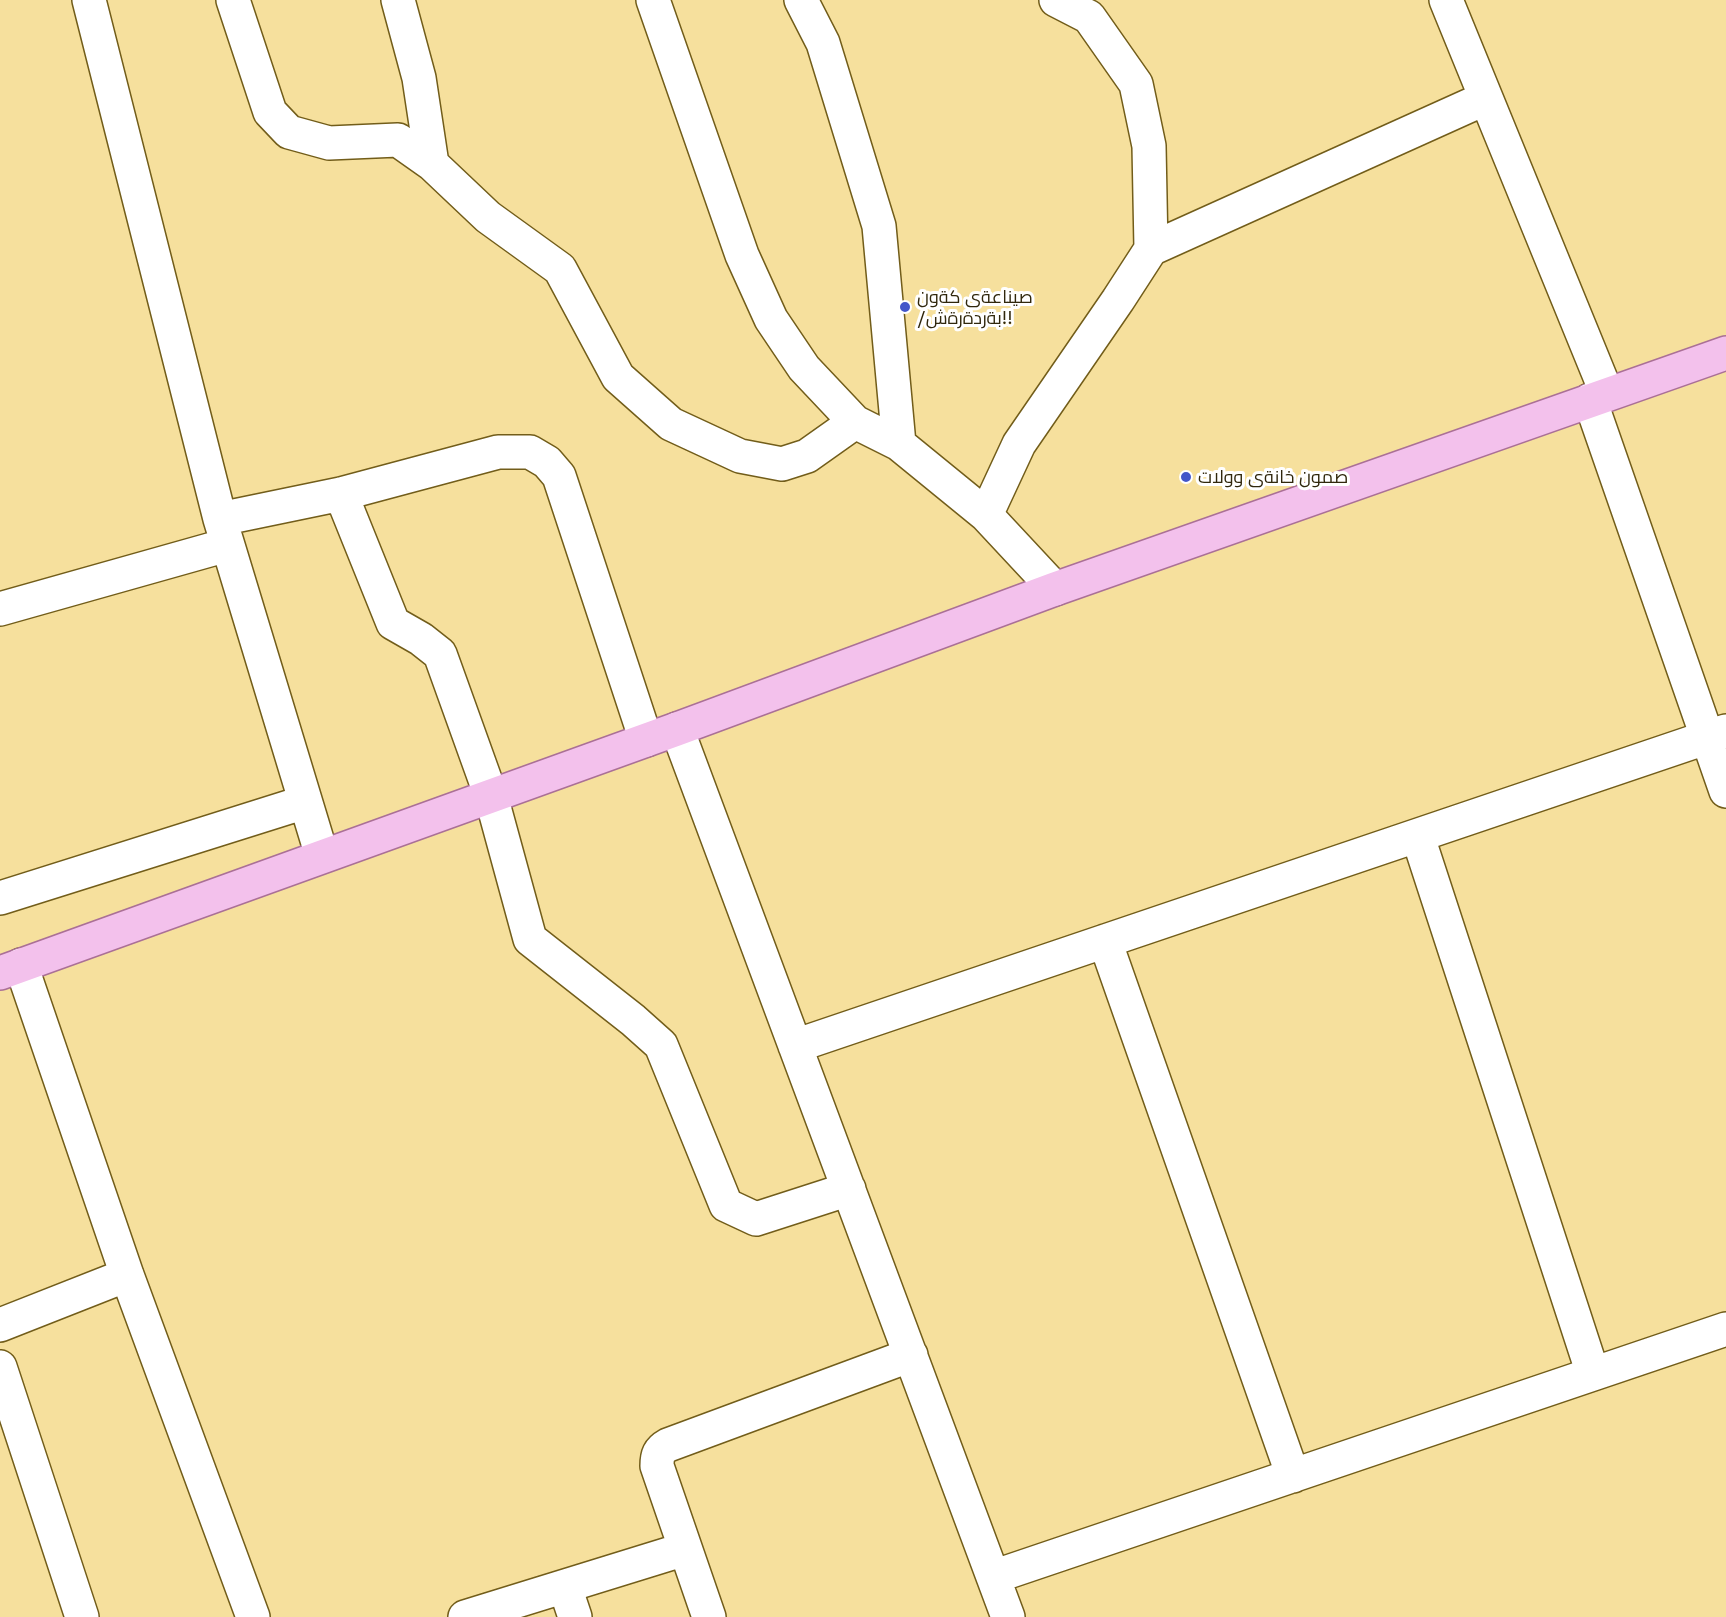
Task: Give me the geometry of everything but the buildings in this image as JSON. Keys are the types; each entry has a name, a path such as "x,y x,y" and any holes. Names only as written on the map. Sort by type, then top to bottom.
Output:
{"main road":[{"path":"11,969 677,729 1055,589 1726,353"}],"street":[{"path":"89,0 224,532 322,856"},
{"path":"233,0 270,112 289,132 329,143 399,140 432,164 488,218 560,269 618,377 671,424 740,456 782,464 807,456 855,422"},
{"path":"398,0 419,78 432,164"},
{"path":"653,0 738,243 771,319 804,368 855,422 899,444 986,515 1055,589"},
{"path":"801,0 823,43 879,226 899,444"},
{"path":"1056,0 1089,17 1137,84 1149,146 1151,249"},
{"path":"1446,0 1486,98 1598,397 1717,734 1726,791"},
{"path":"986,515 1019,444 1151,249 1486,98"},
{"path":"0,609 341,494 498,452 530,452 546,462 559,476 646,740"},
{"path":"341,494 393,623 421,639 440,654 491,796 530,939 633,1020 661,1045 726,1205 756,1219 849,1189"},
{"path":"677,729 1008,1617"},
{"path":"795,1046 1717,734"},
{"path":"0,898 305,802"},
{"path":"1418,837 1593,1374"},
{"path":"1105,941 1293,1476"},
{"path":"11,969 253,1617"},
{"path":"0,1325 127,1275"},
{"path":"993,1577 1726,1329"},
{"path":"709,1617 657,1466 660,1450 668,1445 911,1355"},
{"path":"0,1368 82,1617"},
{"path":"465,1617 570,1602 685,1549"}],"place":[{"name":"صيناعةى كةون /بةردةرةش!!","path":"905,307"},
{"name":"صمون خانةی وولات","path":"1186,477"}]}
